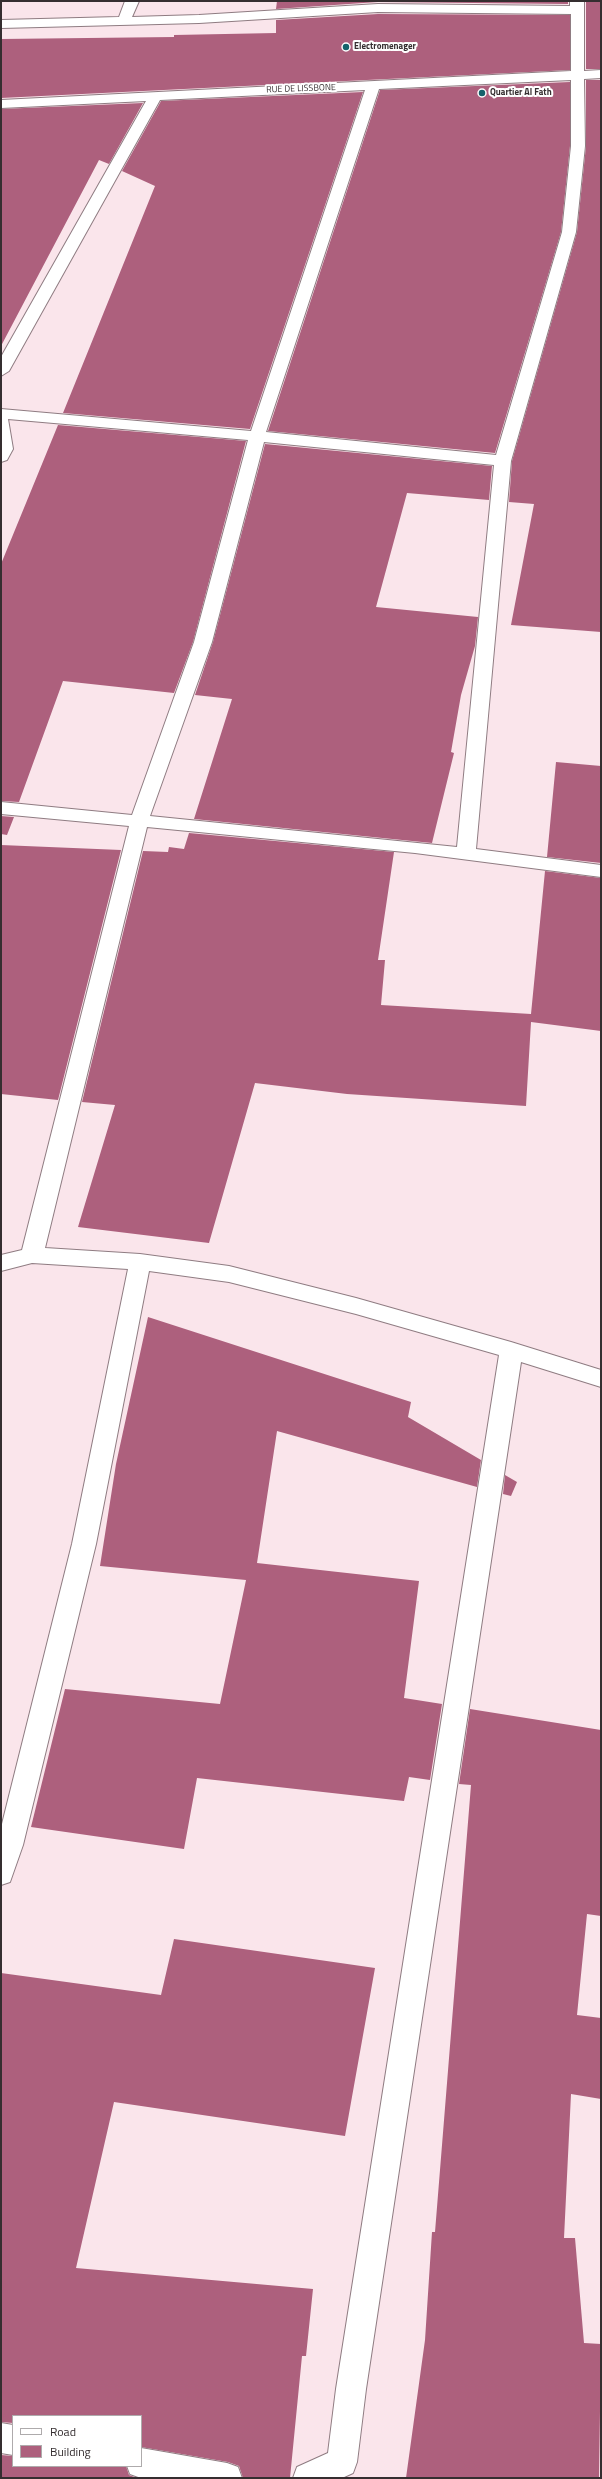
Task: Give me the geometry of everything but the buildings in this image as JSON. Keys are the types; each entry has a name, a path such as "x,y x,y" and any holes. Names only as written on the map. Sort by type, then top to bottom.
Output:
{"street":[{"path":"124,21 132,1"},
{"path":"318,1 378,8"},
{"path":"1,24 199,19 378,8 577,5 578,146 569,232 503,462 466,852"},
{"name":"RUE DE LISSBONE","path":"1,104 156,95 601,74"},
{"path":"32,1255 139,822 203,642 257,436 372,86"},
{"path":"1,372 156,95"},
{"path":"1,414 257,436 503,462"},
{"path":"1,421 5,449 1,457"},
{"path":"1,808 466,852 601,871"},
{"path":"1,1263 32,1255 140,1262 229,1274 356,1306 511,1350 601,1379"},
{"path":"1,1874 10,1846 84,1544 140,1262"},
{"path":"308,2478 342,2462 351,2389 511,1350"},
{"path":"1,2438 12,2440"},
{"path":"142,2464 227,2478"}],"place":[{"name":"Electromenager","path":"346,47"},
{"name":"Quartier Al Fath","path":"482,93"}]}
